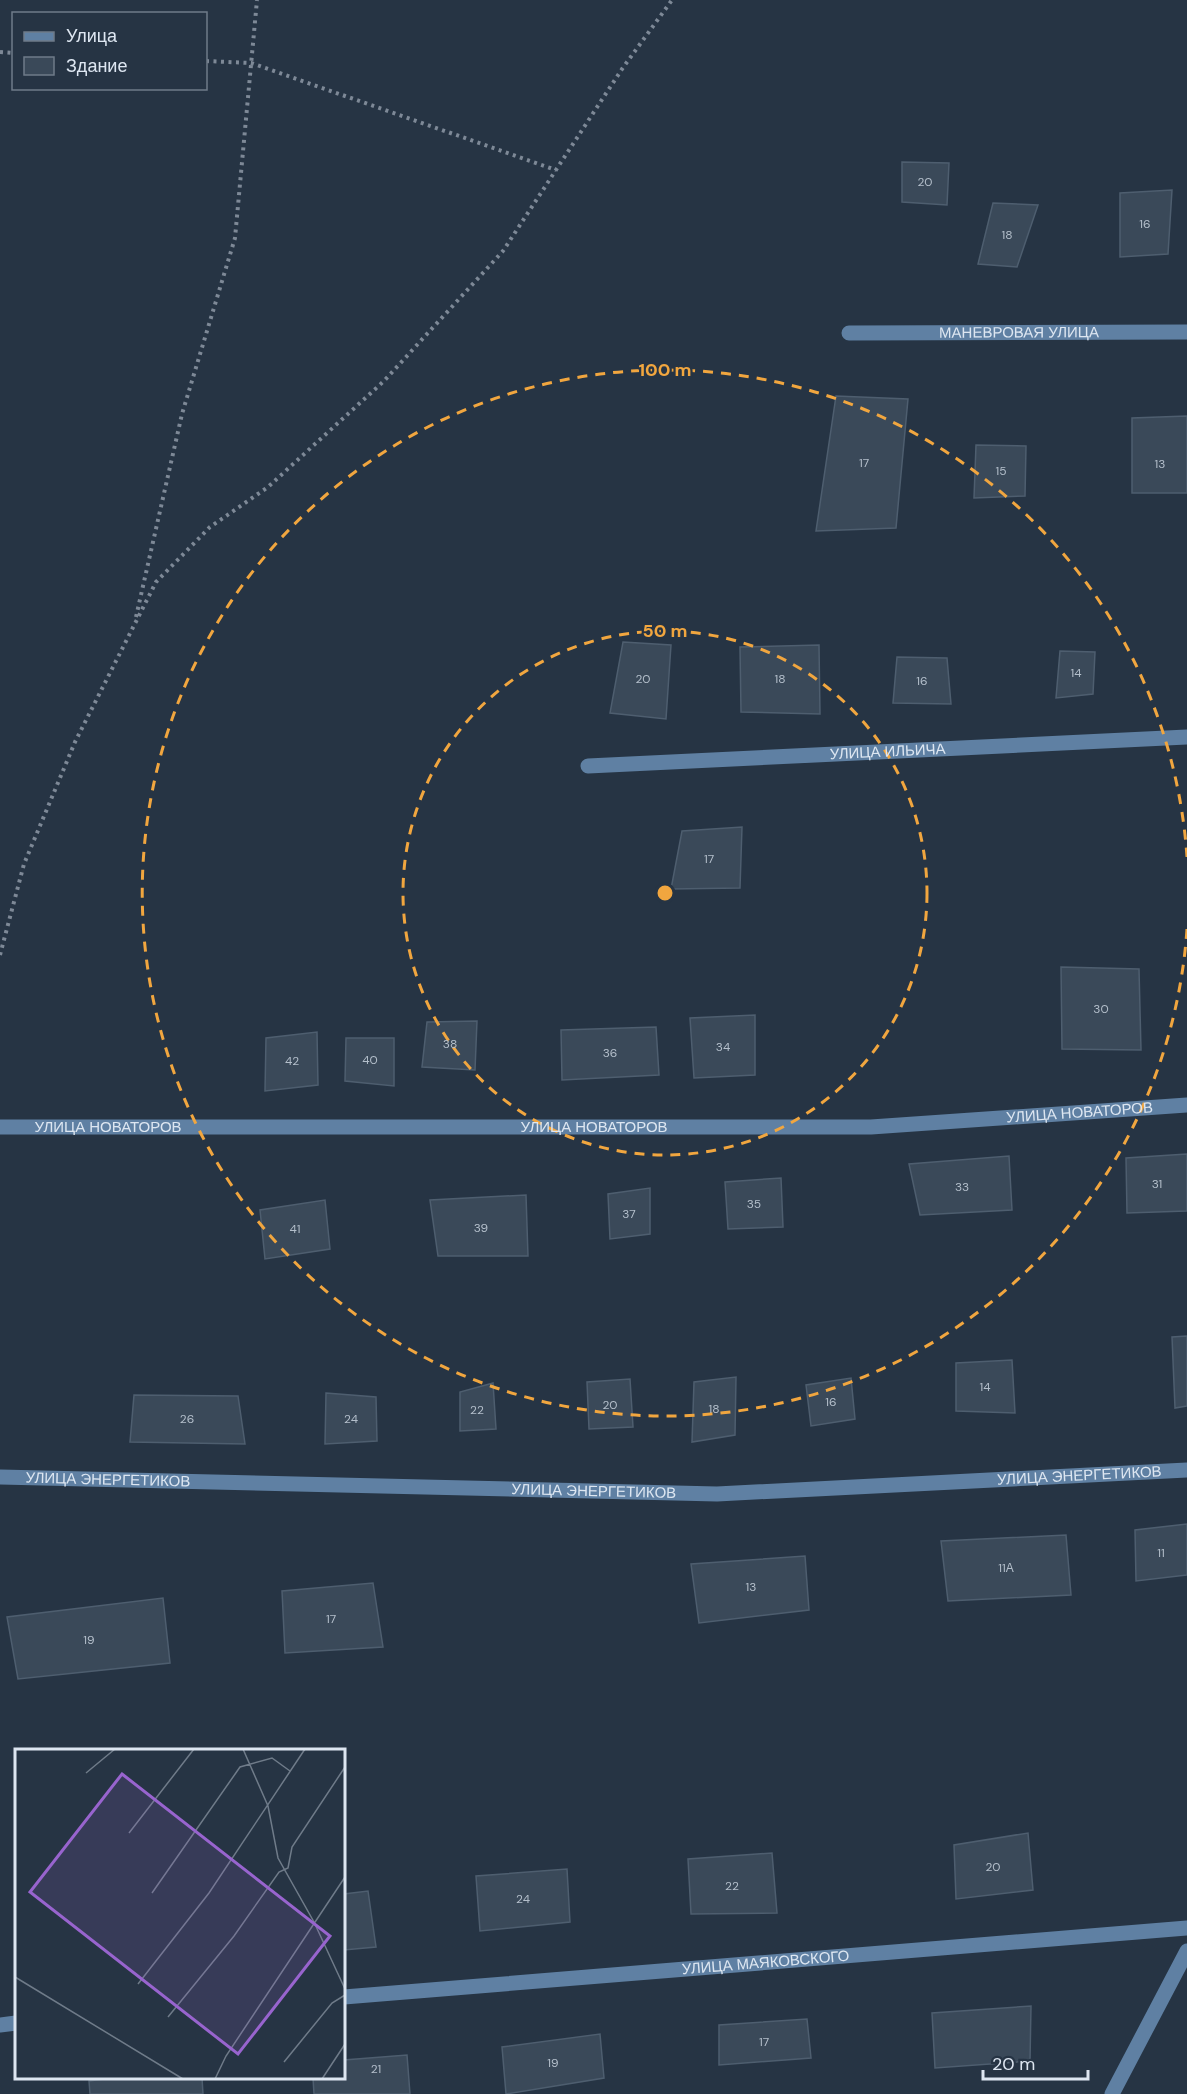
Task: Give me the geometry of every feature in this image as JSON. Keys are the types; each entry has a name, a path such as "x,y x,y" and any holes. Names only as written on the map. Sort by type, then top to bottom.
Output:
{"street":[{"name":"МАНЕВРОВАЯ УЛИЦА","path":"849,333 1187,332"},
{"name":"УЛИЦА ИЛЬИЧА","path":"588,766 1187,737"},
{"name":"УЛИЦА НОВАТОРОВ","path":"0,1127 871,1127 1187,1105"},
{"name":"УЛИЦА ЭНЕРГЕТИКОВ","path":"0,1477 717,1494 1187,1470"},
{"name":"УЛИЦА МАЯКОВСКОГО","path":"345,1997 1187,1928"},
{"path":"1112,2094 1187,1951"},
{"path":"0,2025 15,2024"}],"path":[{"path":"135,624 182,414 236,238 257,0"},
{"path":"0,955 24,864 75,742 156,582 210,527 268,488 384,381 503,251 622,69 672,0"},
{"path":"207,61 251,63 556,170"}],"building":[{"path":"902,162 949,163 947,205 902,202"},
{"path":"1172,190 1168,254 1120,257 1120,193"},
{"path":"993,203 1038,205 1017,267 978,264"},
{"path":"836,396 908,399 896,528 816,531"},
{"path":"1187,416 1187,493 1132,493 1132,418"},
{"path":"976,445 1026,446 1025,496 974,498"},
{"path":"623,642 671,645 666,719 610,713"},
{"path":"819,645 820,714 741,712 740,647"},
{"path":"1060,651 1095,652 1093,694 1056,698"},
{"path":"897,657 947,658 951,704 893,703"},
{"path":"742,827 740,888 671,889 682,831"},
{"path":"1061,967 1139,969 1141,1050 1062,1049"},
{"path":"755,1015 755,1075 694,1078 690,1018"},
{"path":"477,1021 475,1070 422,1067 427,1022"},
{"path":"656,1027 659,1075 562,1080 561,1030"},
{"path":"317,1032 318,1085 265,1091 266,1038"},
{"path":"346,1038 394,1038 394,1086 345,1081"},
{"path":"1187,1154 1187,1211 1127,1213 1126,1158"},
{"path":"1009,1156 1012,1210 920,1215 909,1164"},
{"path":"781,1178 783,1227 728,1229 725,1182"},
{"path":"650,1188 650,1234 610,1239 608,1194"},
{"path":"526,1195 528,1256 438,1256 430,1200"},
{"path":"325,1200 330,1249 265,1259 260,1210"},
{"path":"1187,1336 1187,1406 1175,1408 1172,1337"},
{"path":"1012,1360 1015,1413 956,1411 956,1363"},
{"path":"736,1377 735,1435 692,1442 694,1382"},
{"path":"851,1378 855,1419 811,1426 806,1385"},
{"path":"630,1379 633,1427 589,1429 587,1382"},
{"path":"493,1383 496,1429 460,1431 460,1392"},
{"path":"326,1393 376,1397 377,1441 325,1444"},
{"path":"134,1395 238,1396 245,1444 130,1442"},
{"path":"1187,1524 1187,1575 1136,1581 1135,1530"},
{"path":"1066,1535 1071,1595 948,1601 941,1541"},
{"path":"805,1556 809,1610 699,1623 691,1564"},
{"path":"373,1583 383,1647 285,1653 282,1591"},
{"path":"163,1598 170,1663 18,1679 7,1617"},
{"path":"1028,1833 1033,1890 956,1899 954,1845"},
{"path":"772,1853 777,1913 691,1914 688,1859"},
{"path":"567,1869 570,1922 480,1931 476,1876"},
{"path":"368,1891 376,1947 345,1950 345,1894"},
{"path":"1031,2006 1030,2061 935,2068 932,2013"},
{"path":"807,2019 811,2058 719,2065 719,2025"},
{"path":"600,2034 604,2078 506,2094 502,2047"},
{"path":"407,2055 410,2094 314,2094 313,2079 345,2079 345,2060"},
{"path":"202,2079 203,2094 90,2094 89,2081"}]}
